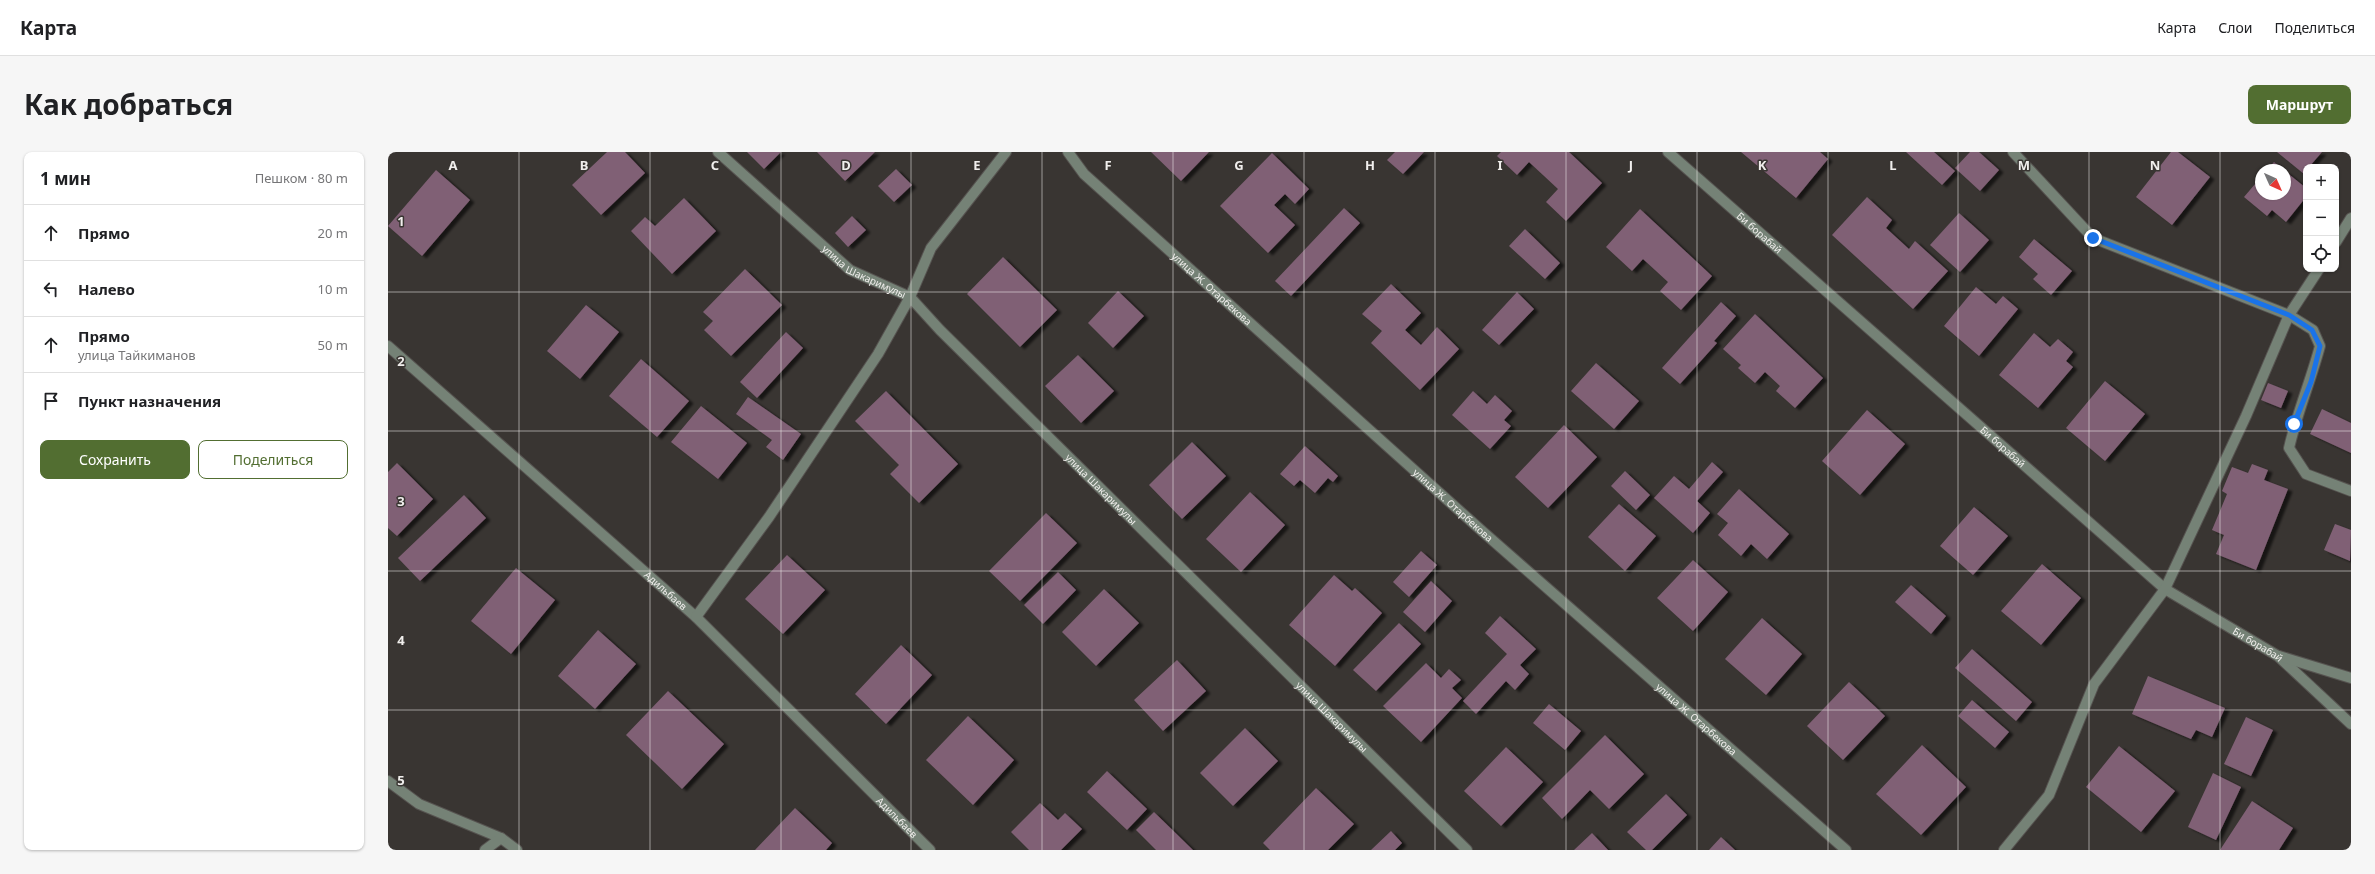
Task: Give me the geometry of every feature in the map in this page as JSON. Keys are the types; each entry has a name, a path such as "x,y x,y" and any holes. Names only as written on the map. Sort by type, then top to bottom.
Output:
{"street":[{"name":"улица Шакаримулы","path":"718,152 850,270 910,297 940,330 1467,850"},
{"path":"696,617 774,511 878,354 910,297 931,248 1006,152"},
{"name":"улица Ж. Отарбекова","path":"1068,152 1084,174 1476,526 1846,850"},
{"name":"Би борабай","path":"1668,152 2164,589 2278,656 2351,724"},
{"path":"2013,152 2093,238 2289,315 2312,330 2320,346 2311,382 2294,424 2289,448 2306,474 2351,491"},
{"path":"2339,237 2351,218"},
{"path":"2004,850 2049,795 2094,684 2164,589 2246,416 2289,315 2317,272"},
{"name":"Адильбаев","path":"388,346 696,617 930,850"},
{"path":"2278,656 2351,678"},
{"path":"388,781 419,804 501,838 517,850"},
{"path":"485,850 501,838"}],"building":[{"path":"607,152 625,152 645,173 601,215 572,185"},
{"path":"747,152 781,152 764,169"},
{"path":"817,152 875,152 845,181"},
{"path":"1151,152 1209,152 1181,181"},
{"path":"1395,152 1424,152 1403,174 1387,160"},
{"path":"1501,152 1569,152 1602,183 1566,221 1546,202 1558,189 1529,162 1517,175 1497,156"},
{"path":"1741,152 1820,152 1828,159 1796,198"},
{"path":"1906,152 1934,152 1955,171 1942,185"},
{"path":"1970,152 1979,152 1999,170 1980,191 1955,168"},
{"path":"2171,152 2178,152 2210,177 2172,225 2136,197"},
{"path":"2277,152 2322,152 2312,164 2303,164 2303,173"},
{"path":"1272,153 1309,189 1295,204 1285,194 1274,205 1295,225 1268,253 1220,206"},
{"path":"896,169 912,185 894,202 878,186"},
{"path":"436,170 470,200 422,256 388,226"},
{"path":"2291,176 2303,186 2303,201 2286,222 2272,210 2267,216 2244,197 2255,184 2255,200 2291,200"},
{"path":"1867,197 1892,220 1886,228 1909,249 1915,241 1948,271 1913,309 1832,235"},
{"path":"684,198 716,231 672,274 631,231 645,217 655,226"},
{"path":"1344,208 1360,223 1291,296 1275,281"},
{"path":"1640,209 1712,276 1681,310 1660,291 1668,282 1643,259 1632,271 1606,247"},
{"path":"1959,213 1989,240 1960,272 1930,245"},
{"path":"852,216 866,230 848,247 835,233"},
{"path":"1525,229 1560,263 1545,279 1509,246"},
{"path":"2034,239 2072,271 2051,295 2033,279 2038,274 2019,257"},
{"path":"1003,257 1057,310 1020,347 967,294"},
{"path":"745,269 782,305 731,356 704,330 713,321 703,312"},
{"path":"1391,284 1421,313 1405,330 1421,345 1437,327 1459,349 1420,390 1371,343 1382,331 1362,314"},
{"path":"1976,287 1996,304 2003,296 2018,309 1979,356 1944,326"},
{"path":"1118,291 1144,316 1113,348 1088,323"},
{"path":"1517,292 1534,309 1499,345 1482,330"},
{"path":"1721,302 1736,316 1714,341 1717,343 1680,384 1662,368"},
{"path":"586,305 619,332 580,379 547,351"},
{"path":"1755,314 1823,378 1795,408 1776,391 1780,386 1765,372 1755,383 1738,368 1741,365 1723,349"},
{"path":"786,332 803,348 757,398 740,382"},
{"path":"2034,333 2050,347 2058,339 2073,352 2066,361 2073,367 2038,408 1999,375"},
{"path":"1078,355 1114,391 1081,423 1045,386"},
{"path":"641,359 689,401 657,437 609,396"},
{"path":"1596,363 1639,401 1614,429 1571,391"},
{"path":"2105,381 2145,414 2105,461 2066,428"},
{"path":"2268,383 2288,391 2281,408 2261,400"},
{"path":"886,391 958,464 919,503 890,474 899,465 855,421"},
{"path":"1473,391 1487,404 1495,395 1512,411 1504,420 1511,426 1490,449 1452,415"},
{"path":"748,397 801,434 783,460 766,447 772,440 736,414"},
{"path":"701,406 747,443 718,479 671,442"},
{"path":"2322,409 2351,423 2351,453 2310,434"},
{"path":"1867,410 1905,444 1860,495 1822,461"},
{"path":"1564,425 1597,457 1548,508 1515,477"},
{"path":"1192,442 1226,476 1182,519 1149,485"},
{"path":"1305,446 1338,476 1333,482 1328,478 1315,493 1300,480 1294,486 1280,474"},
{"path":"1712,462 1723,472 1697,501 1710,513 1693,533 1654,498 1674,476 1689,489"},
{"path":"397,463 433,499 397,536 388,528 388,472"},
{"path":"2252,464 2268,470 2264,480 2288,489 2256,570 2216,554 2224,535 2212,530 2227,494 2222,491 2232,467 2248,473"},
{"path":"1625,471 1650,495 1636,510 1611,486"},
{"path":"1739,489 1789,534 1767,559 1751,544 1741,556 1718,535 1728,523 1717,514"},
{"path":"1250,492 1285,525 1241,572 1206,539"},
{"path":"464,495 486,518 420,581 398,558"},
{"path":"1619,504 1656,536 1625,571 1588,537"},
{"path":"1974,507 2008,536 1973,575 1940,546"},
{"path":"1046,513 1077,543 1020,601 989,571"},
{"path":"2335,524 2351,530 2350,561 2324,550"},
{"path":"1421,551 1437,565 1409,597 1393,582"},
{"path":"787,555 825,590 783,634 745,599"},
{"path":"1693,560 1728,592 1693,631 1657,598"},
{"path":"2042,564 2081,598 2041,645 2001,611"},
{"path":"516,568 555,600 511,654 471,621"},
{"path":"1058,572 1076,590 1043,624 1024,605"},
{"path":"1334,575 1352,591 1355,588 1382,613 1335,666 1289,625"},
{"path":"1431,581 1452,601 1425,632 1403,612"},
{"path":"1911,585 1946,616 1931,634 1895,602"},
{"path":"1104,589 1139,623 1096,666 1062,632"},
{"path":"1500,616 1536,649 1520,665 1529,674 1515,690 1506,681 1476,714 1463,701 1507,654 1485,633"},
{"path":"1762,618 1802,654 1766,695 1725,659"},
{"path":"1399,623 1421,644 1376,691 1353,670"},
{"path":"598,630 636,664 595,709 558,676"},
{"path":"901,645 932,675 886,724 855,694"},
{"path":"1972,649 2032,702 2016,721 1955,668"},
{"path":"1177,660 1206,691 1163,731 1134,700"},
{"path":"1426,663 1441,678 1449,669 1461,680 1452,688 1462,698 1421,742 1383,706"},
{"path":"2148,676 2225,708 2212,737 2196,730 2191,739 2132,714"},
{"path":"1849,682 1885,716 1843,760 1807,726"},
{"path":"668,691 724,744 682,789 626,735"},
{"path":"1972,700 2009,732 1995,748 1958,716"},
{"path":"1549,704 1581,731 1565,750 1533,723"},
{"path":"968,716 1014,760 973,805 926,760"},
{"path":"2246,717 2273,730 2251,776 2224,764"},
{"path":"1245,728 1278,761 1233,806 1200,773"},
{"path":"1605,735 1644,774 1609,809 1590,790 1562,819 1542,798"},
{"path":"1922,745 1966,787 1921,835 1876,794"},
{"path":"2119,746 2175,791 2141,832 2086,787"},
{"path":"1506,747 1543,782 1501,826 1464,791"},
{"path":"1107,771 1147,809 1127,830 1087,792"},
{"path":"2213,773 2241,787 2216,840 2188,827"},
{"path":"1316,788 1354,824 1328,850 1270,850 1263,843"},
{"path":"1666,794 1687,815 1652,850 1646,850 1627,832"},
{"path":"2252,801 2293,828 2279,850 2220,850"},
{"path":"1040,803 1058,820 1065,813 1082,829 1061,850 1029,850 1011,832"},
{"path":"795,808 832,843 826,850 755,850"},
{"path":"1154,812 1193,850 1156,850 1136,830"},
{"path":"1391,831 1402,843 1395,850 1371,850"},
{"path":"1592,833 1608,850 1574,850"},
{"path":"1721,837 1735,850 1709,850"}],"route":[{"path":"2093,238 2289,315 2312,330 2320,346 2311,382 2294,424"}]}
